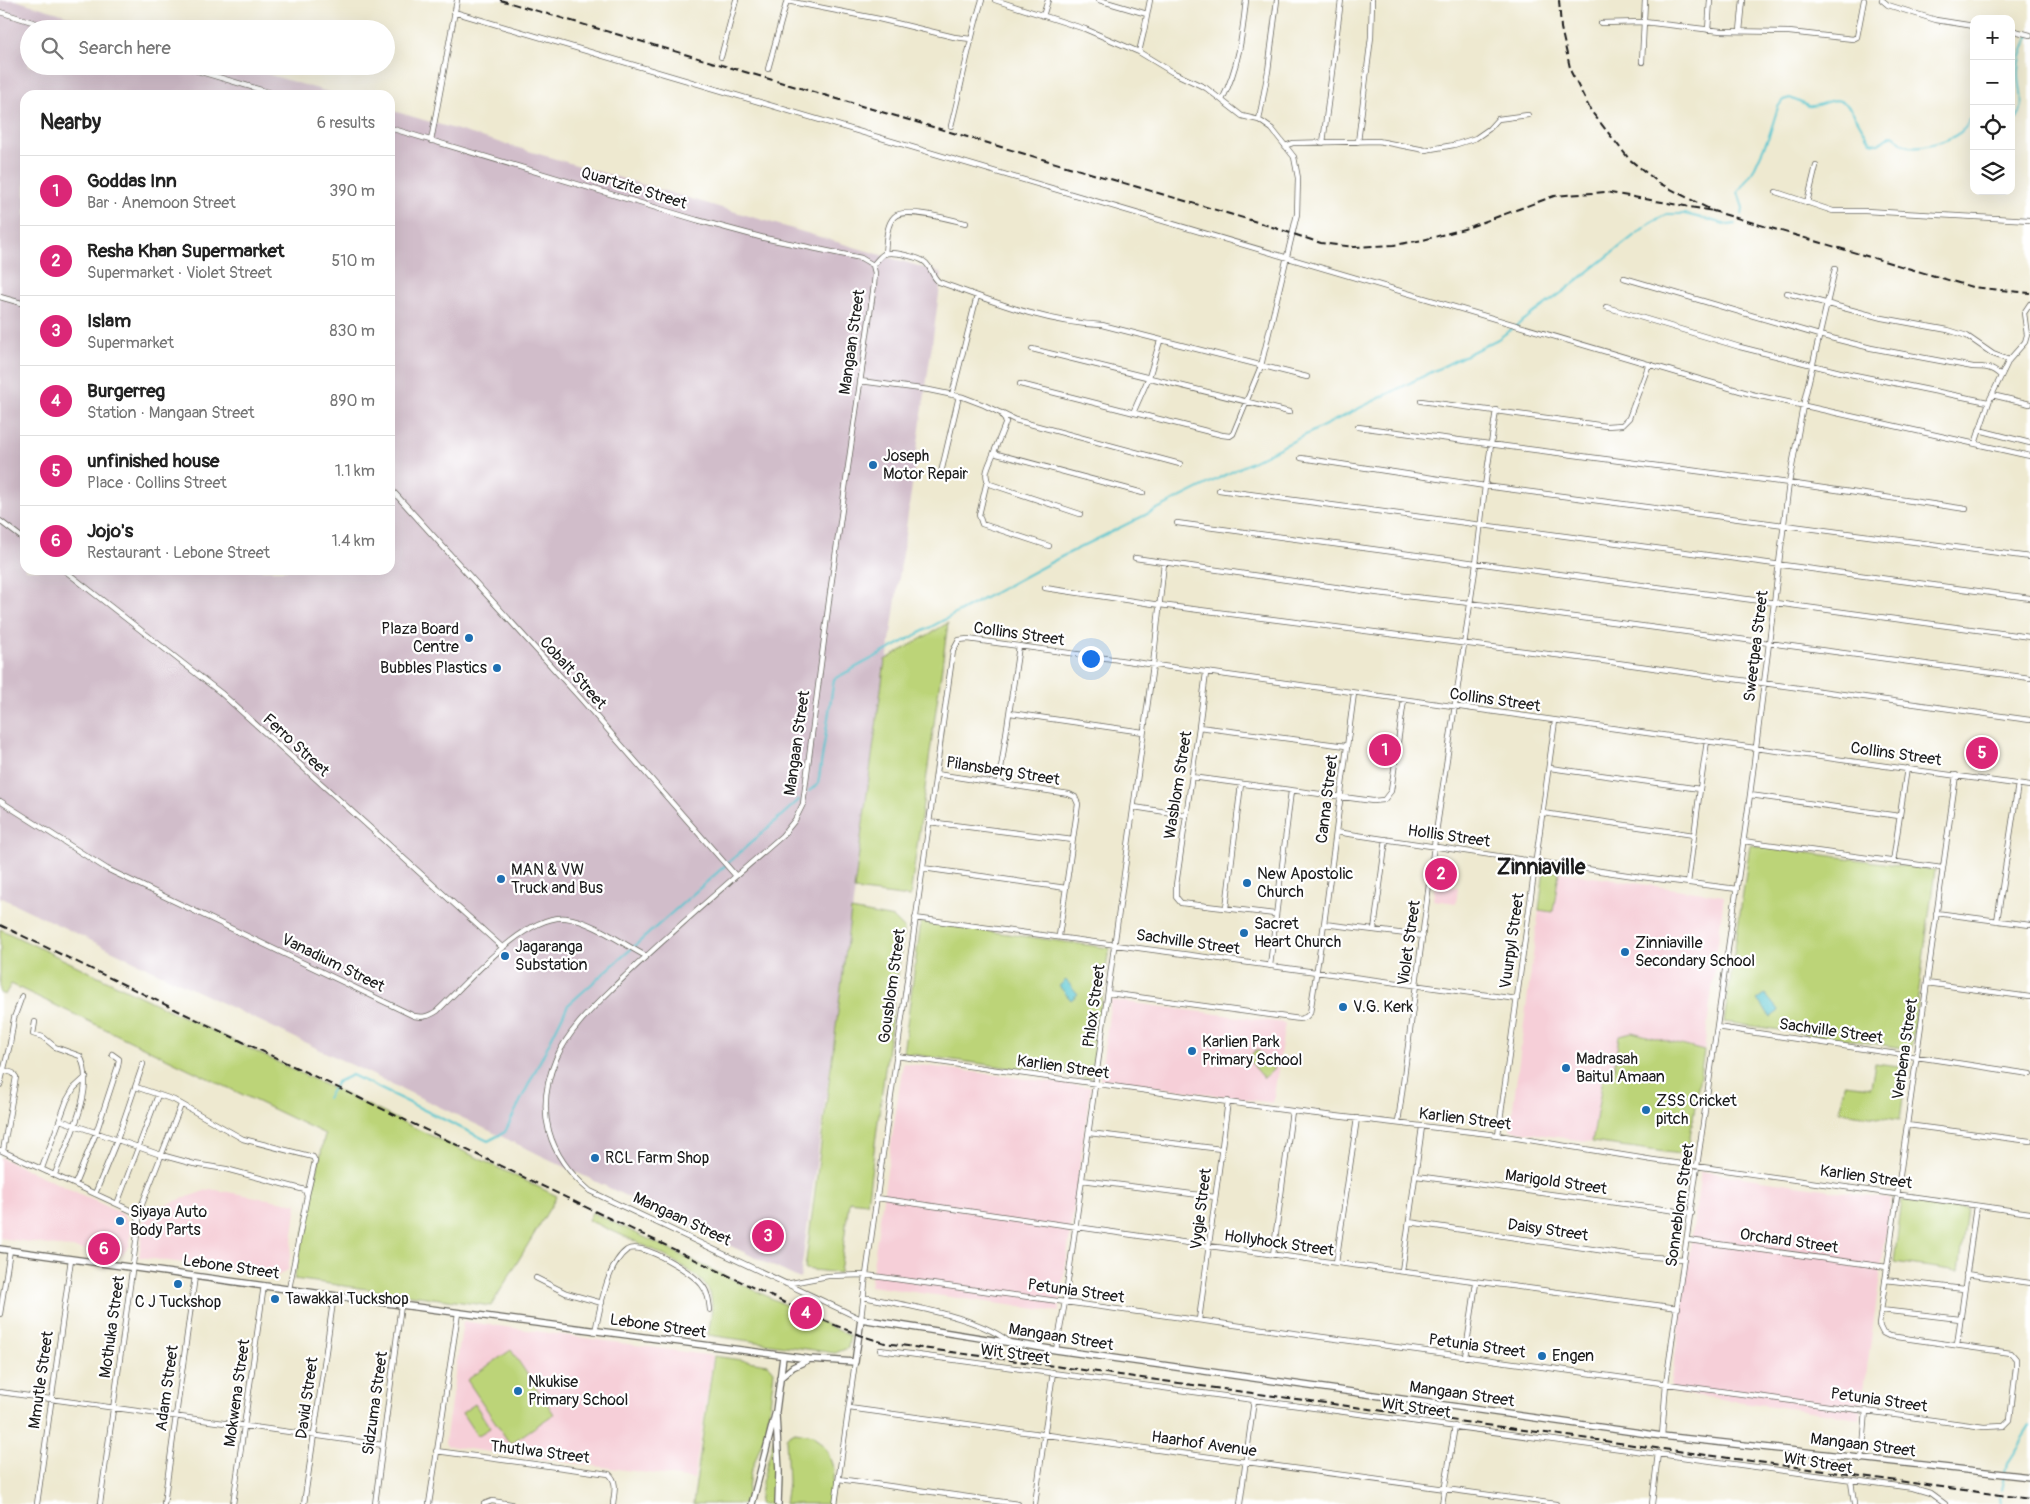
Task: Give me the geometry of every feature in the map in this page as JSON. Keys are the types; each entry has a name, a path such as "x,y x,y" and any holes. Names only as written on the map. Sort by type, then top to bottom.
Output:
{"street":[{"path":"431,141 457,0"},
{"path":"721,57 736,0"},
{"path":"951,126 982,0"},
{"path":"995,0 1084,29 1139,52 1172,72 1206,88 1242,116 1259,120 1272,129 1294,158 1298,178 1297,214 1260,366 1236,429 1230,436 1020,384"},
{"path":"1043,16 1048,0"},
{"path":"1099,0 1147,14"},
{"path":"1139,52 1150,0"},
{"path":"1222,100 1232,79 1240,52 1246,0"},
{"path":"1259,120 1268,71 1277,0"},
{"path":"1323,143 1340,0"},
{"path":"1358,142 1371,37 1372,0"},
{"path":"1642,62 1646,0"},
{"path":"1708,30 1710,0"},
{"path":"1740,31 1743,0"},
{"path":"1601,23 1644,22 1708,30 1789,32 1853,39 1857,37 1859,30 1864,0"},
{"path":"1882,0 1888,5 1936,20 1970,25"},
{"path":"768,69 787,1 971,39"},
{"path":"0,12 26,20"},
{"path":"454,12 1751,394 2030,456"},
{"path":"2015,31 2028,34"},
{"path":"211,75 261,90"},
{"path":"1285,146 1293,143 1378,141 1425,150 1454,145 1476,138 1489,129 1498,119 1528,115"},
{"name":"Quartzite Street","path":"395,130 697,220 764,238 861,258 872,265"},
{"path":"1807,203 1816,166"},
{"path":"1776,192 1833,211 2030,220"},
{"path":"885,254 890,224 893,217 900,213 914,213 966,223"},
{"path":"872,265 885,254 890,253 919,258 925,262 939,282 1055,321 1102,325 1307,377"},
{"name":"Mangaan Street","path":"872,265 875,273 874,285 830,593 803,804 795,820 782,836 646,956 594,1007 572,1034 556,1058 549,1084 546,1109 547,1128 552,1143 568,1170 590,1191 861,1319 1056,1350 1662,1436 1775,1448 1862,1460 2030,1477"},
{"name":"Sweetpea Street","path":"1737,889 1789,483 1803,406 1835,269"},
{"path":"1624,278 1819,335 1871,348 1973,367 1988,367 1995,370 2001,376"},
{"path":"1787,293 1826,305 1882,318 1948,330 1967,336 1993,354 2009,360"},
{"path":"952,395 977,296"},
{"path":"0,298 20,303"},
{"path":"1975,444 1988,402 2009,360 2026,342 2028,334 2024,313 2030,304"},
{"path":"1606,307 1740,347 1812,365 1988,402"},
{"path":"1133,413 1149,377 1160,341"},
{"path":"1032,349 1290,412"},
{"path":"1421,401 1578,423 1606,426 1622,425 1629,418 1649,364"},
{"path":"860,381 959,396 984,405 1015,420 1180,464"},
{"path":"1992,395 2030,404"},
{"path":"940,477 959,396"},
{"name":"Violet Street","path":"1398,1124 1434,846 1465,644 1496,410"},
{"path":"1001,413 1006,422 986,475 979,515 982,524 1049,546"},
{"path":"1358,427 1789,483 1966,509"},
{"path":"1980,430 2030,443"},
{"path":"994,452 1009,458 1143,493"},
{"path":"1301,458 1485,486 2030,557"},
{"path":"986,481 995,487 1080,514"},
{"path":"1218,490 1779,563 2030,598"},
{"name":"Cobalt Street","path":"395,494 736,876"},
{"path":"0,521 20,536"},
{"path":"1176,523 2030,637"},
{"path":"1134,558 1377,593 1470,602 2030,678"},
{"name":"Phlox Street","path":"1056,1350 1076,1226 1134,807 1153,665 1164,563"},
{"name":"Ferro Street","path":"70,575 221,693 503,948"},
{"path":"1045,588 1160,605 2030,720"},
{"name":"Collins Street","path":"957,642 965,638 1455,708 1756,747 2030,786"},
{"name":"Gousblom Street","path":"855,1362 915,918 953,651 957,642"},
{"path":"999,782 1019,646"},
{"name":"Wasblom Street","path":"1206,673 1175,894 1181,903 1226,908"},
{"name":"Canna Street","path":"1108,993 1300,1019 1310,1014 1324,924 1354,693"},
{"path":"1192,777 1373,802 1384,800 1391,791 1404,700"},
{"path":"1010,713 1144,732"},
{"name":"Vuurpyl Street","path":"1498,1136 1555,721"},
{"path":"1199,727 1346,746"},
{"path":"1688,883 1708,741"},
{"path":"1550,768 1700,789"},
{"path":"1893,862 1907,768"},
{"name":"Pilansberg Street","path":"936,774 999,782 1072,795 1078,804 1059,936"},
{"name":"Verbena Street","path":"1956,775 1879,1325 1883,1333 1889,1336 1957,1345"},
{"path":"1242,784 1226,908 1275,914"},
{"path":"1997,921 2018,784"},
{"path":"1270,966 1291,791"},
{"path":"1750,795 1900,816"},
{"name":"Vanadium Street","path":"0,801 108,869 421,1018 437,1011 503,948 530,928 550,920 565,918 592,926 646,956"},
{"path":"1134,807 1185,815"},
{"path":"1543,813 1694,835"},
{"path":"929,822 1073,840"},
{"name":"Hollis Street","path":"1336,832 1737,889"},
{"path":"1374,930 1386,839"},
{"path":"1744,841 1942,868"},
{"path":"923,868 1066,888"},
{"name":"Sonneblom Street","path":"1662,1436 1666,1383 1737,889"},
{"path":"1936,913 2030,925"},
{"name":"Sachville Street","path":"915,918 1517,999"},
{"path":"1324,924 1423,936"},
{"path":"1927,983 2030,998"},
{"path":"0,1085 14,1018 22,996"},
{"path":"34,1022 33,1034 43,1038 55,1047 80,1056 86,1077 84,1093 74,1125 55,1174"},
{"name":"Sachville Street","path":"1718,1027 2030,1074"},
{"path":"75,1184 96,1133 119,1061 112,1054"},
{"name":"Karlien Street","path":"896,1056 1292,1111 1498,1136 2030,1213"},
{"path":"95,1194 117,1140 143,1064"},
{"path":"2,1069 13,1073 16,1077 2,1151 134,1212 139,1220"},
{"path":"42,1168 67,1100 74,1088 86,1077"},
{"path":"136,1087 174,1100 242,1139 313,1157 314,1161 289,1289"},
{"path":"118,1204 158,1095"},
{"name":"Vygie Street","path":"1199,1320 1228,1101"},
{"name":"Mothuka Street","path":"100,1504 141,1207 181,1105"},
{"path":"1273,1255 1292,1111"},
{"path":"1336,1263 1357,1118"},
{"path":"60,1120 161,1155 302,1188 307,1196"},
{"path":"1907,1125 2030,1141"},
{"path":"1402,1271 1422,1127"},
{"path":"1089,1133 1222,1149"},
{"name":"Marigold Street","path":"1416,1176 1692,1212"},
{"path":"1082,1180 1215,1198"},
{"name":"Hollyhock Street","path":"877,1198 1476,1283 1678,1308"},
{"path":"1957,1345 1976,1206"},
{"name":"Daisy Street","path":"1409,1222 1639,1256 1684,1259"},
{"name":"Orchard Street","path":"1688,1240 1887,1267"},
{"path":"595,1332 602,1303 617,1260 629,1249 638,1248 664,1259 697,1280 707,1292 710,1310"},
{"name":"Lebone Street","path":"0,1249 264,1285 401,1306 783,1357 855,1362"},
{"path":"0,1314 10,1250"},
{"name":"Mmutle Street","path":"37,1504 50,1399 71,1259"},
{"name":"Petunia Street","path":"786,1284 828,1276 866,1274 1465,1357 1866,1410 1984,1428 2004,1426 2010,1420 2016,1367 2014,1355 2007,1351 1957,1345"},
{"path":"1966,1274 2030,1282"},
{"name":"Adam Street","path":"164,1504 195,1276"},
{"path":"536,1278 566,1293 602,1303"},
{"path":"1885,1280 1964,1289"},
{"path":"1465,1357 1476,1283"},
{"name":"Mokwena Street","path":"233,1504 264,1285"},
{"name":"David Street","path":"304,1504 334,1295"},
{"path":"864,1297 943,1314 990,1329 1011,1343"},
{"name":"Sidzuma Street","path":"375,1504 401,1306"},
{"path":"1881,1310 1960,1319"},
{"path":"429,1504 458,1313"},
{"name":"Wit Street","path":"880,1350 1913,1488 1930,1493 1938,1497 1945,1504"},
{"path":"778,1504 779,1472 776,1411 783,1357"},
{"path":"779,1380 793,1367 809,1359"},
{"path":"834,1504 855,1362"},
{"path":"1035,1504 1054,1372"},
{"path":"0,1392 383,1445"},
{"path":"1240,1504 1254,1400"},
{"name":"Haarhof Avenue","path":"849,1408 1556,1504"},
{"path":"1862,1460 1866,1410"},
{"path":"752,1504 776,1411"},
{"path":"1442,1504 1454,1426"},
{"name":"Thutlwa Street","path":"436,1451 609,1474 615,1484 613,1504"},
{"path":"1652,1504 1658,1453"},
{"path":"838,1479 1018,1504"},
{"path":"1851,1480 1854,1504"},
{"path":"1935,1504 1938,1497"},
{"path":"484,1504 492,1501 511,1504"}],"shaded area":[{"path":"0,0 15,0 82,20 20,20 20,75 270,75 321,90 20,90 20,575 395,575 395,111 942,273 800,1279 0,897"},
{"name":"Zinniaville Secondary School","path":"1559,872 1724,896 1704,1051 1632,1032 1613,1076 1602,1078 1592,1142 1510,1130 1539,910 1553,912"},
{"path":"1435,885 1458,887 1456,903 1433,900"},
{"name":"Karlien Park Primary School","path":"1111,1000 1285,1023 1273,1103 1100,1079"},
{"path":"903,1063 1091,1087 1059,1312 870,1286"},
{"path":"0,1157 121,1213 131,1227 130,1245 122,1255 0,1238"},
{"path":"1701,1171 1891,1199 1860,1418 1670,1392"},
{"path":"210,1189 297,1204 288,1270 277,1276 139,1257 145,1212"},
{"path":"463,1321 713,1356 694,1479 448,1446 445,1443"}],"green space":[{"path":"948,623 910,897 854,890 885,660"},
{"path":"1750,845 1935,870 1911,1049 1724,1022"},
{"path":"1544,870 1559,872 1553,912 1539,910"},
{"path":"851,910 894,918 904,928 867,1203 849,1201 840,1273 805,1269"},
{"path":"921,922 1109,948 1091,1079 903,1053"},
{"path":"0,929 557,1196 491,1306 294,1279 325,1134 11,984 5,995 0,993"},
{"name":"ZSS Cricket pitch","path":"1632,1032 1704,1051 1687,1155 1592,1142 1603,1078 1613,1076 1619,1035"},
{"path":"1258,1050 1274,1069 1264,1078 1247,1058"},
{"path":"1875,1063 1907,1067 1900,1120 1840,1112 1844,1084 1871,1087"},
{"path":"1902,1200 1967,1208 1959,1271 1894,1262"},
{"path":"592,1212 850,1336 848,1348 835,1353 708,1335 712,1303 710,1293 703,1282 674,1261 656,1251 588,1220"},
{"path":"511,1350 554,1414 510,1444 467,1380"},
{"path":"714,1356 768,1364 774,1371 767,1428 750,1474 746,1504 693,1504"},
{"path":"475,1404 490,1428 477,1436 462,1413"},
{"path":"795,1432 813,1435 827,1450 834,1470 830,1504 785,1504 788,1483 786,1437"},
{"path":"774,1438 776,1484 773,1504 759,1504 762,1482"}],"water":[{"path":"1066,980 1078,994 1071,1000 1059,986"},
{"path":"1765,994 1779,1011 1771,1017 1757,1000"}],"waterway":[{"path":"2015,120 2022,106 2019,67 2029,36"},
{"path":"1742,215 1743,208 1738,192 1753,171 1769,136 1778,107 1783,100 1790,98 1808,106 1837,100 1842,102 1853,113 1871,142 1876,143 1893,135 1905,145 1919,146 1937,143 1960,132 1970,120"},
{"path":"809,791 818,784 834,679 1061,557 1498,339 1564,291 1650,223 1667,214 1685,214 1729,225 1735,224"},
{"path":"327,1098 337,1082 352,1075 488,1141 505,1132 568,1005 799,800"},
{"path":"2001,1490 2007,1463 2030,1427"},
{"path":"2000,1497 2001,1504"}],"railway":[{"path":"500,0 1257,222 1321,243 1354,247 1394,245 1423,240 1464,229 1554,196 1605,192 1713,211"},
{"path":"1559,0 1561,28 1571,72 1591,111 1629,159 1659,183 1713,211 1972,287 2030,293"},
{"path":"0,925 806,1313 859,1335 885,1343 2030,1499"}],"place":[{"name":"Joseph Motor Repair","path":"873,465"},
{"name":"Plaza Board Centre","path":"469,638"},
{"name":"Bubbles Plastics","path":"497,668"},
{"name":"Goddas Inn","path":"1385,750"},
{"name":"unfinished house","path":"1982,753"},
{"name":"Resha Khan Supermarket","path":"1441,874"},
{"name":"MAN & VW Truck and Bus","path":"501,879"},
{"name":"New Apostolic Church","path":"1247,883"},
{"name":"Sacret Heart Church","path":"1244,933"},
{"name":"Zinniaville Secondary School","path":"1625,952"},
{"name":"Jagaranga Substation","path":"505,956"},
{"name":"V.G. Kerk","path":"1343,1007"},
{"name":"Karlien Park Primary School","path":"1192,1051"},
{"name":"Madrasah Baitul Amaan","path":"1566,1068"},
{"name":"ZSS Cricket pitch","path":"1646,1110"},
{"name":"RCL Farm Shop","path":"595,1158"},
{"name":"Siyaya Auto Body Parts","path":"120,1221"},
{"name":"Islam","path":"768,1236"},
{"name":"Jojo's","path":"104,1249"},
{"name":"C J Tuckshop","path":"178,1284"},
{"name":"Tawakkal Tuckshop","path":"275,1299"},
{"name":"Burgerreg","path":"806,1313"},
{"name":"Engen","path":"1542,1356"},
{"name":"Nkukise Primary School","path":"518,1391"}],"district":[{"name":"Zinniaville","path":"1541,867"}]}
